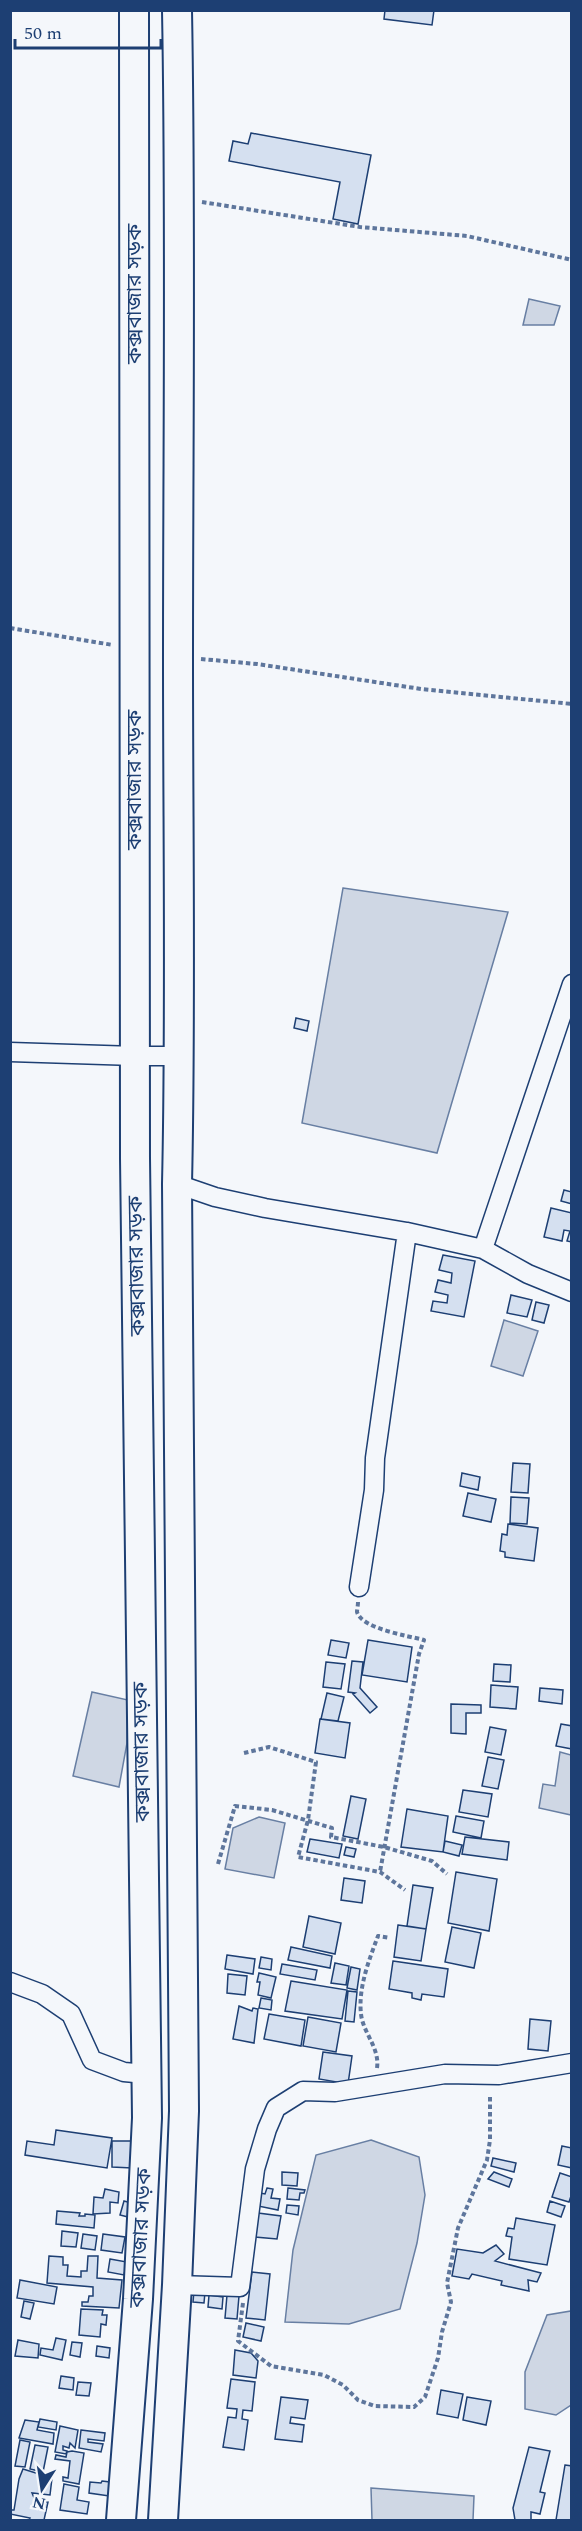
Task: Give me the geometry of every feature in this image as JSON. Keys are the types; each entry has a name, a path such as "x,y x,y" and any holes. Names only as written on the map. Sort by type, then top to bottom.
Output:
{"highway":[{"name":"কক্সবাজার সড়ক","path":"121,2520 138,2299 147,2118 135,1056 134,10"},
{"name":"কক্সবাজার সড়ক","path":"163,2520 177,2285 184,2080 177,1184 180,1056 178,657 180,198 177,10"}],"street":[{"path":"483,1249 572,984"},
{"path":"10,1052 180,1056"},
{"path":"177,1184 215,1197 265,1208 483,1249 528,1274 572,1292"},
{"path":"359,1587 407,1233"},
{"path":"10,1982 42,1994 71,2014 92,2060 124,2072 146,2074"},
{"path":"177,2285 240,2287 255,2169 267,2129 276,2109 303,2091 335,2092 445,2074 499,2074 572,2063"}],"path":[{"path":"180,198 360,227 467,236 572,261"},
{"path":"10,628 135,648"},
{"path":"178,657 257,664 421,689 572,705"},
{"path":"359,1587 357,1612 361,1617 374,1627 424,1640 419,1654 380,1872"},
{"path":"244,1753 269,1747 316,1761 308,1820 298,1857 380,1872 405,1890"},
{"path":"218,1864 235,1806 272,1810 333,1828 331,1837 384,1847 432,1861 447,1874"},
{"path":"372,2086 378,2061 361,2016 364,1981 378,1936 390,1938"},
{"path":"240,2287 243,2304 238,2342 271,2366 324,2375 343,2385 358,2400 375,2406 414,2408 425,2397 436,2367 442,2332 451,2302 447,2283 458,2228 487,2160 490,2140 490,2095"}],"shaded area":[{"path":"529,299 560,306 554,325 523,325"},
{"path":"343,888 508,912 437,1153 302,1123"},
{"path":"504,1320 538,1331 523,1376 491,1366"},
{"path":"92,1692 128,1700 127,1743 119,1787 73,1776"},
{"path":"560,1752 571,1755 571,1815 539,1808 543,1784 555,1786"},
{"path":"259,1817 285,1823 274,1878 225,1869 233,1828"},
{"path":"371,2140 419,2157 425,2195 417,2243 400,2309 349,2324 285,2322 293,2250 316,2155"},
{"path":"571,2311 571,2405 556,2415 525,2409 525,2372 547,2315"},
{"path":"371,2488 474,2496 473,2520 372,2520"}],"building":[{"path":"385,10 434,10 432,25 384,19"},
{"path":"251,133 371,155 358,224 333,219 340,182 229,161 233,141 248,144"},
{"path":"296,1018 309,1021 307,1031 294,1028"},
{"path":"564,1190 572,1192 572,1204 561,1201"},
{"path":"551,1208 572,1213 572,1242 567,1241 570,1231 564,1230 562,1241 544,1237"},
{"path":"443,1255 475,1261 464,1317 431,1311 433,1301 447,1303 448,1295 435,1292 438,1280 451,1283 452,1273 439,1270"},
{"path":"511,1295 532,1300 527,1317 507,1313"},
{"path":"536,1302 549,1305 544,1323 532,1320"},
{"path":"513,1463 530,1464 528,1493 511,1492"},
{"path":"462,1473 480,1477 478,1490 460,1486"},
{"path":"468,1493 496,1499 491,1522 463,1516"},
{"path":"511,1497 529,1498 527,1524 510,1523"},
{"path":"508,1524 538,1528 534,1561 505,1557 505,1552 500,1551 502,1534 507,1535"},
{"path":"331,1640 349,1643 346,1658 328,1655"},
{"path":"368,1640 412,1647 407,1682 362,1675"},
{"path":"352,1661 363,1662 360,1688 377,1707 370,1713 353,1694 355,1693 348,1692"},
{"path":"326,1662 345,1664 341,1689 323,1687"},
{"path":"494,1664 511,1665 510,1682 493,1681"},
{"path":"491,1685 518,1687 516,1709 490,1707"},
{"path":"540,1688 563,1690 562,1704 539,1701"},
{"path":"327,1693 344,1697 338,1721 321,1719"},
{"path":"451,1704 481,1705 481,1713 466,1713 466,1734 451,1733"},
{"path":"320,1719 350,1723 345,1758 315,1753"},
{"path":"561,1724 572,1726 572,1749 556,1746"},
{"path":"490,1727 506,1730 501,1755 485,1752"},
{"path":"488,1757 504,1760 498,1789 482,1786"},
{"path":"463,1790 492,1794 488,1817 459,1812"},
{"path":"351,1796 366,1799 358,1839 343,1836"},
{"path":"407,1809 448,1816 443,1852 401,1847"},
{"path":"456,1816 484,1821 481,1838 453,1832"},
{"path":"465,1837 509,1842 507,1860 462,1854"},
{"path":"310,1839 342,1844 339,1858 307,1852"},
{"path":"445,1841 462,1845 459,1856 443,1852"},
{"path":"346,1847 356,1849 354,1857 344,1855"},
{"path":"456,1872 497,1879 489,1931 448,1923"},
{"path":"344,1878 365,1881 362,1903 341,1900"},
{"path":"413,1885 433,1888 426,1929 407,1926"},
{"path":"309,1916 341,1923 335,1954 303,1947"},
{"path":"398,1925 426,1929 421,1961 394,1957"},
{"path":"452,1927 481,1933 474,1968 445,1962"},
{"path":"291,1947 332,1956 330,1968 288,1960"},
{"path":"227,1955 255,1959 253,1974 225,1969"},
{"path":"261,1957 272,1959 271,1970 259,1968"},
{"path":"393,1961 448,1969 444,1997 422,1994 421,2000 412,1998 412,1993 389,1989"},
{"path":"335,1963 349,1966 346,1985 331,1983"},
{"path":"282,1964 317,1970 315,1980 280,1974"},
{"path":"351,1967 360,1969 357,1990 347,1988"},
{"path":"259,1973 276,1977 271,1998 258,1995"},
{"path":"228,1974 247,1976 245,1995 227,1993"},
{"path":"291,1981 347,1990 342,2019 285,2011"},
{"path":"348,1991 357,1992 354,2022 345,2021"},
{"path":"261,1998 272,2000 271,2010 259,2008"},
{"path":"239,2006 252,2011 253,2008 258,2009 254,2043 233,2039"},
{"path":"269,2014 305,2020 301,2046 264,2039"},
{"path":"308,2017 341,2023 336,2052 303,2046"},
{"path":"530,2019 551,2021 548,2051 528,2049"},
{"path":"323,2052 352,2056 348,2084 319,2079"},
{"path":"56,2130 112,2138 107,2168 25,2155 27,2141 54,2145"},
{"path":"112,2141 132,2141 132,2168 112,2167"},
{"path":"562,2146 572,2148 572,2168 558,2165"},
{"path":"493,2158 516,2163 514,2172 491,2166"},
{"path":"282,2172 298,2173 297,2186 282,2185"},
{"path":"494,2172 512,2179 509,2187 488,2179"},
{"path":"560,2173 572,2177 572,2193 569,2202 552,2197"},
{"path":"267,2188 273,2189 271,2198 280,2199 278,2210 258,2206 260,2193 265,2194"},
{"path":"288,2188 305,2190 304,2193 300,2193 299,2200 287,2199"},
{"path":"105,2189 119,2192 118,2203 110,2202 110,2213 93,2214 94,2197 103,2198"},
{"path":"124,2201 135,2204 132,2218 120,2215"},
{"path":"550,2201 565,2206 561,2217 547,2212"},
{"path":"287,2205 299,2206 298,2215 286,2213"},
{"path":"57,2211 80,2213 79,2216 95,2215 94,2228 56,2224"},
{"path":"258,2213 281,2216 277,2239 255,2237"},
{"path":"516,2218 555,2225 547,2265 509,2259 512,2237 506,2236 508,2228 514,2229"},
{"path":"62,2231 78,2233 76,2247 61,2246"},
{"path":"83,2234 97,2236 95,2250 81,2248"},
{"path":"103,2234 125,2237 122,2253 101,2250"},
{"path":"496,2245 504,2254 495,2261 541,2273 537,2282 528,2280 529,2291 501,2285 502,2281 472,2274 469,2279 452,2276 457,2249 483,2253"},
{"path":"49,2256 63,2257 63,2265 68,2265 67,2276 81,2277 81,2271 87,2271 88,2256 98,2256 97,2278 122,2280 119,2308 82,2306 82,2302 88,2302 89,2296 93,2296 93,2287 47,2283"},
{"path":"110,2259 127,2262 124,2275 108,2272"},
{"path":"252,2272 270,2274 265,2320 246,2318"},
{"path":"20,2280 57,2287 54,2304 17,2298"},
{"path":"194,2291 205,2292 204,2303 193,2302"},
{"path":"209,2295 223,2297 222,2309 208,2307"},
{"path":"227,2295 239,2296 237,2319 225,2318"},
{"path":"24,2301 34,2303 30,2319 21,2317"},
{"path":"81,2309 103,2310 102,2315 107,2315 106,2325 101,2324 100,2337 79,2335"},
{"path":"246,2323 264,2327 261,2341 243,2337"},
{"path":"56,2338 66,2340 62,2360 40,2355 41,2348 53,2350"},
{"path":"18,2340 39,2344 38,2358 15,2356"},
{"path":"72,2342 82,2343 80,2357 70,2355"},
{"path":"97,2346 110,2348 109,2358 96,2356"},
{"path":"235,2350 251,2353 258,2361 256,2378 233,2375"},
{"path":"61,2376 74,2378 73,2390 59,2388"},
{"path":"231,2379 255,2382 252,2411 243,2410 242,2419 248,2420 244,2450 223,2447 228,2417 236,2418 237,2409 227,2408"},
{"path":"78,2382 91,2383 89,2396 76,2395"},
{"path":"441,2390 463,2394 458,2418 437,2414"},
{"path":"281,2397 308,2400 305,2419 291,2417 290,2423 304,2425 302,2442 275,2439"},
{"path":"467,2397 491,2401 486,2425 463,2420"},
{"path":"40,2419 57,2422 56,2430 38,2427"},
{"path":"25,2420 39,2422 37,2430 54,2433 53,2444 19,2438"},
{"path":"60,2426 78,2430 75,2448 70,2443 69,2448 63,2446 63,2450 67,2451 66,2454 55,2452"},
{"path":"81,2430 105,2433 104,2441 88,2439 88,2442 103,2444 101,2452 79,2448"},
{"path":"20,2440 30,2442 25,2467 15,2466"},
{"path":"35,2445 48,2447 43,2472 30,2469"},
{"path":"529,2447 550,2451 540,2492 545,2493 540,2514 531,2512 531,2520 515,2520 513,2508"},
{"path":"67,2452 84,2453 79,2484 63,2481 63,2477 68,2478 70,2461 55,2459 56,2455 66,2457"},
{"path":"565,2465 572,2466 572,2520 556,2520"},
{"path":"23,2469 52,2478 50,2495 32,2493 35,2500 48,2502 44,2520 29,2520 30,2518 10,2514 10,2510 14,2510"},
{"path":"102,2481 118,2483 116,2497 89,2493 90,2482 101,2483"},
{"path":"64,2484 79,2487 77,2500 89,2502 87,2514 60,2510"}]}
